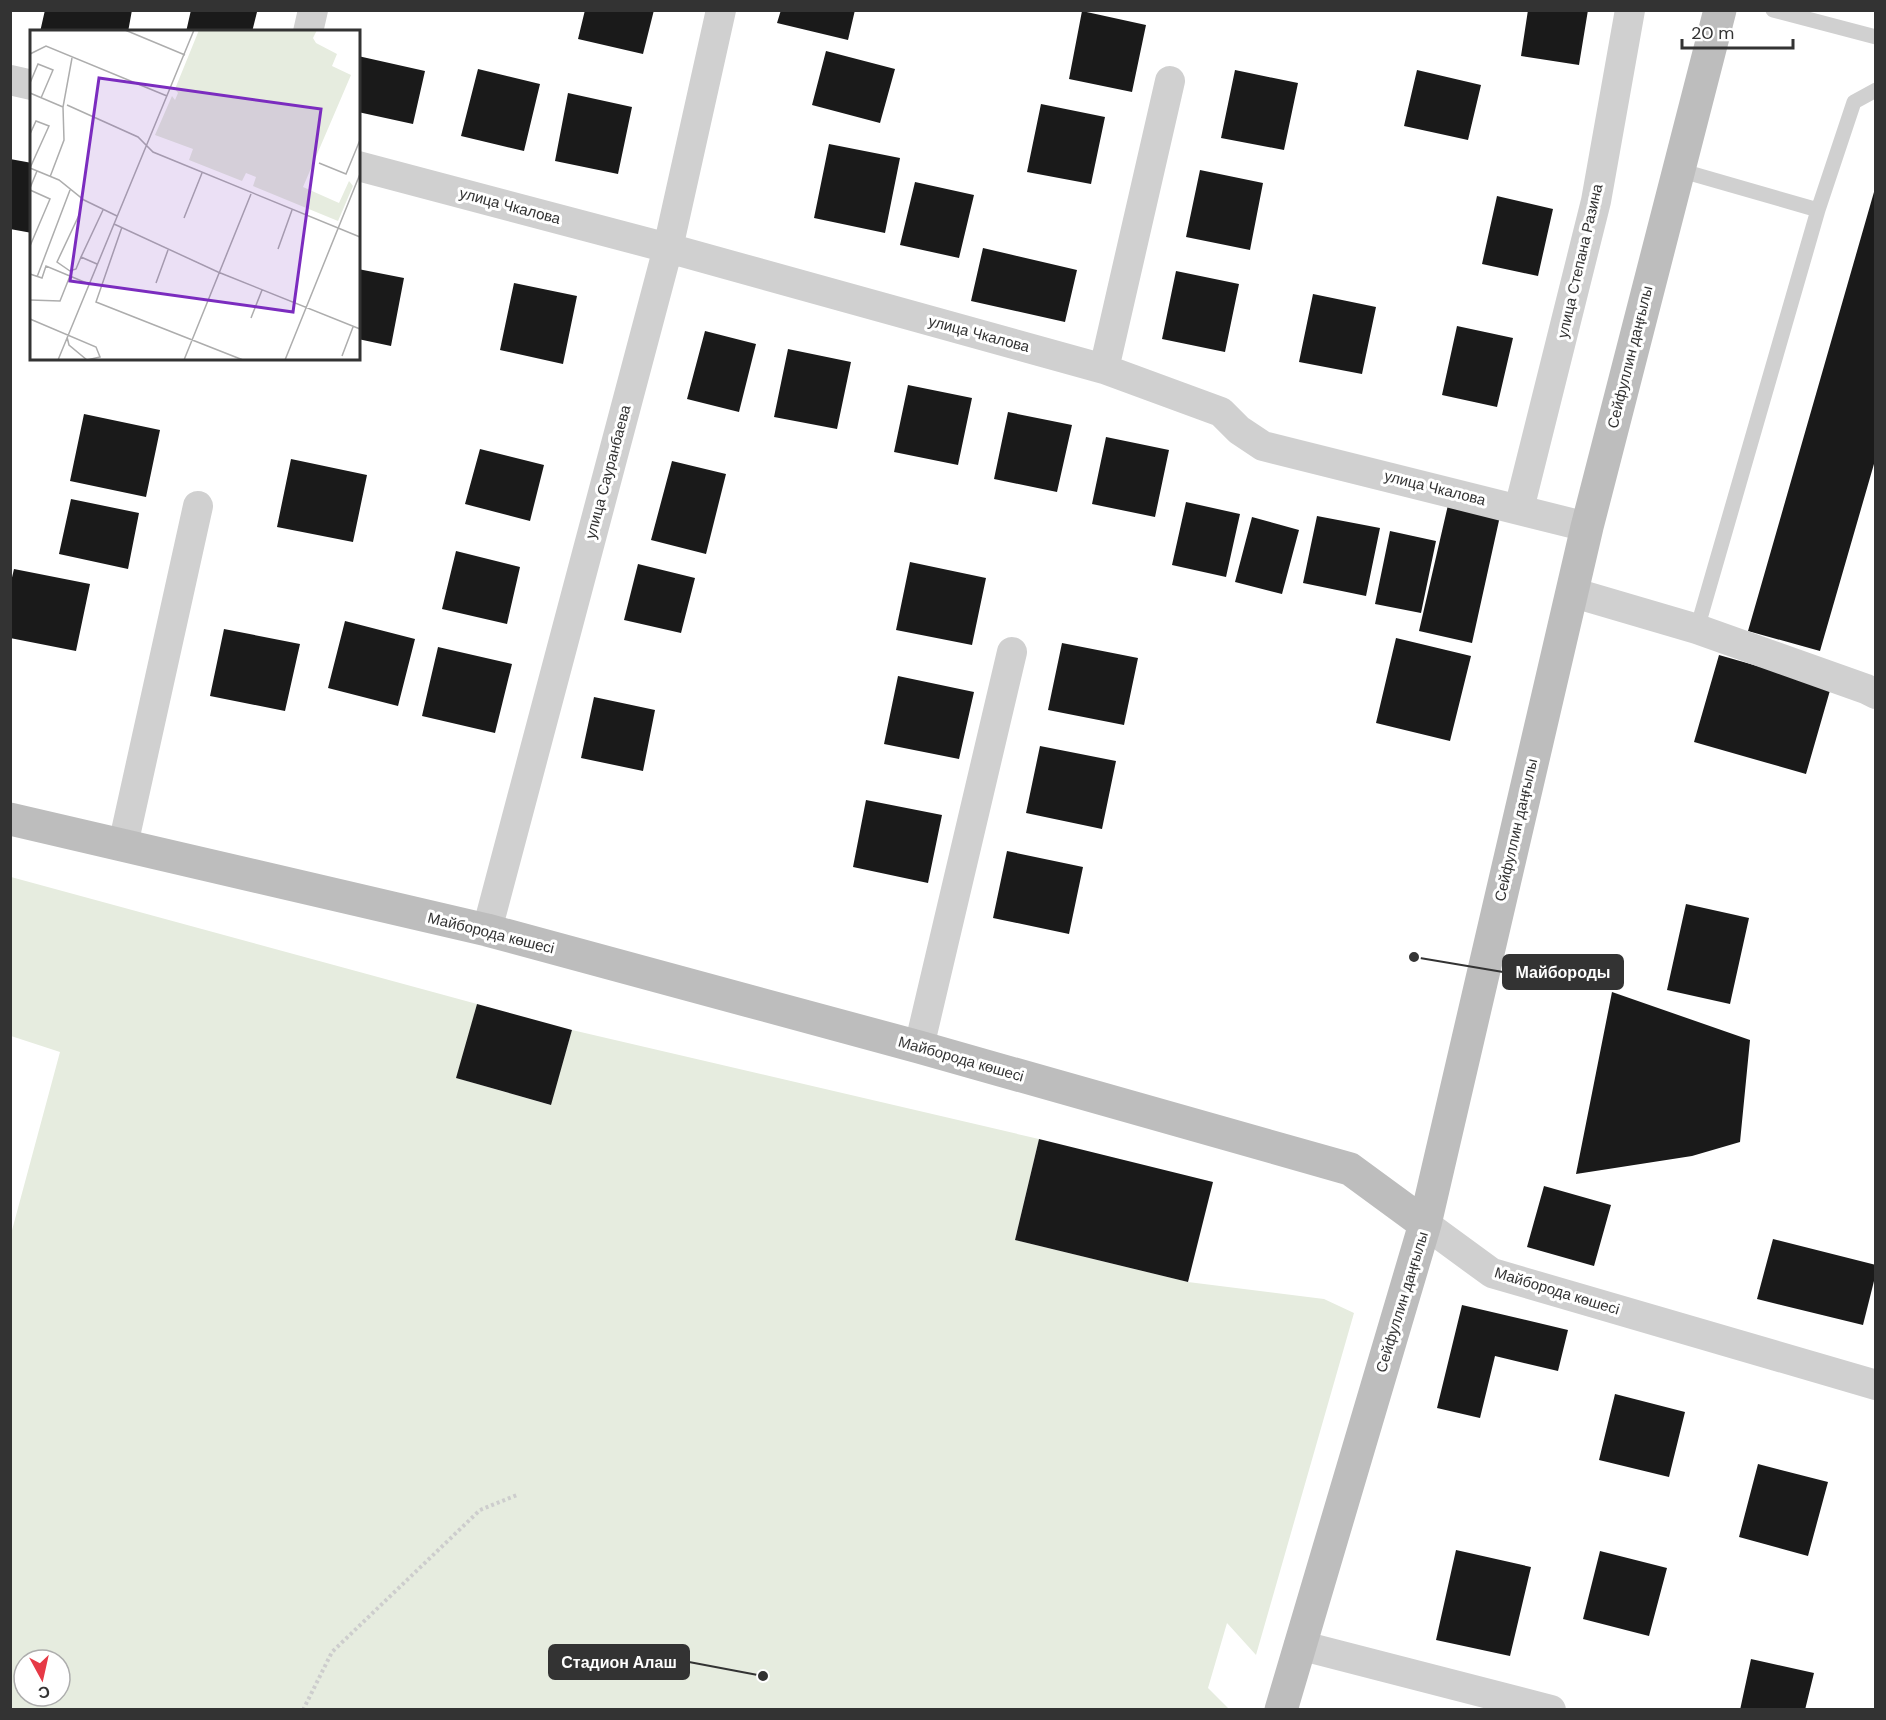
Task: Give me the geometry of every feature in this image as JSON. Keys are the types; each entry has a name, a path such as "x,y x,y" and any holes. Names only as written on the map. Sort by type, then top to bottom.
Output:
{"main road":[{"name":"Сейфуллин даңғылы","path":"1281,1710 1425,1224 1571,592 1720,10"},
{"name":"Майборода көшесі","path":"10,819 487,930 919,1047 1350,1169 1425,1224"}],"street":[{"path":"308,30 313,10"},
{"name":"улица Сауранбаева","path":"487,930 668,248 721,10"},
{"name":"улица Степана Разина","path":"1519,509 1596,201 1630,10"},
{"path":"10,80 30,85"},
{"path":"1104,369 1170,81"},
{"name":"улица Чкалова","path":"360,167 668,248 1104,369 1221,412 1239,430 1263,446 1587,527"},
{"path":"123,845 198,506"},
{"path":"1571,592 1697,629 1875,694"},
{"path":"919,1047 1012,652"},
{"name":"Майборода көшесі","path":"1425,1224 1492,1273 1875,1385"},
{"path":"1299,1645 1551,1710"}],"lane":[{"path":"1773,10 1875,37"},
{"path":"1697,629 1818,210 1854,102 1875,90"},
{"path":"1678,170 1818,210"}],"path":[{"path":"303,1710 332,1653 480,1510 517,1495"}],"shaded area":[{"path":"11,877 477,1004 457,1078 550,1105 572,1030 1039,1139 1015,1240 1188,1282 1324,1299 1354,1313 1256,1655 1227,1623 1208,1688 1229,1709 11,1709 11,1234 60,1052 11,1036"}],"building":[{"path":"45,10 132,10 128,30 40,30"},
{"path":"191,10 251,10 257,12 252,30 186,30"},
{"path":"585,10 654,10 643,54 578,39"},
{"path":"781,10 855,10 848,40 777,23"},
{"path":"1528,10 1588,10 1579,65 1521,56"},
{"path":"1082,11 1146,25 1132,92 1069,79"},
{"path":"826,51 895,69 880,123 812,105"},
{"path":"360,56 425,71 413,124 360,112"},
{"path":"478,69 540,84 524,151 461,136"},
{"path":"1235,70 1298,83 1284,150 1221,138"},
{"path":"1417,70 1481,85 1468,140 1404,126"},
{"path":"568,93 632,107 618,174 555,161"},
{"path":"1041,104 1105,117 1091,184 1027,172"},
{"path":"829,144 900,158 885,233 814,218"},
{"path":"10,159 30,163 30,233 10,229"},
{"path":"1200,170 1263,183 1250,250 1186,237"},
{"path":"915,182 974,195 959,258 900,245"},
{"path":"1876,185 1876,457 1820,651 1748,631"},
{"path":"1497,196 1553,209 1538,276 1482,264"},
{"path":"983,248 1077,270 1065,322 971,301"},
{"path":"360,269 404,278 391,346 360,339"},
{"path":"1176,271 1239,284 1225,352 1162,339"},
{"path":"514,283 577,296 563,364 500,350"},
{"path":"1313,294 1376,307 1362,374 1299,362"},
{"path":"1457,326 1513,338 1497,407 1442,395"},
{"path":"705,331 756,344 739,412 687,399"},
{"path":"788,349 851,362 837,429 774,417"},
{"path":"908,385 972,398 958,465 894,452"},
{"path":"1008,412 1072,425 1057,492 994,479"},
{"path":"84,414 160,430 146,497 70,481"},
{"path":"1106,437 1169,450 1155,517 1092,504"},
{"path":"480,449 544,465 530,521 465,504"},
{"path":"291,459 367,475 353,542 277,527"},
{"path":"672,461 726,474 706,554 651,540"},
{"path":"71,499 139,513 128,569 59,554"},
{"path":"1186,502 1240,514 1226,577 1172,565"},
{"path":"1448,505 1500,516 1472,643 1419,631"},
{"path":"1317,516 1380,528 1366,596 1303,583"},
{"path":"1252,517 1299,530 1282,594 1235,582"},
{"path":"1390,531 1436,541 1421,613 1375,604"},
{"path":"456,551 520,567 507,624 442,609"},
{"path":"910,562 986,578 972,645 896,630"},
{"path":"638,564 695,578 681,633 624,620"},
{"path":"14,569 90,584 76,651 10,638 10,586"},
{"path":"345,621 415,639 398,706 328,688"},
{"path":"224,629 300,644 285,711 210,696"},
{"path":"1396,638 1471,656 1450,741 1376,723"},
{"path":"1062,643 1138,658 1124,725 1048,710"},
{"path":"438,647 512,664 495,733 422,716"},
{"path":"1719,655 1831,687 1806,774 1694,742"},
{"path":"898,676 974,692 959,759 884,744"},
{"path":"594,697 655,710 643,771 581,758"},
{"path":"1040,746 1116,761 1102,829 1026,813"},
{"path":"866,800 942,815 928,883 853,867"},
{"path":"1007,851 1083,867 1069,934 993,918"},
{"path":"1686,904 1749,918 1730,1004 1667,990"},
{"path":"1612,992 1750,1040 1740,1142 1692,1156 1576,1174"},
{"path":"477,1004 572,1030 551,1105 456,1078"},
{"path":"1039,1139 1213,1182 1188,1282 1015,1240"},
{"path":"1544,1186 1611,1205 1594,1266 1527,1247"},
{"path":"1773,1239 1876,1265 1863,1325 1757,1299"},
{"path":"1462,1305 1568,1330 1558,1371 1495,1356 1480,1418 1437,1408"},
{"path":"1615,1394 1685,1412 1669,1477 1599,1460"},
{"path":"1758,1464 1828,1482 1808,1556 1739,1537"},
{"path":"1456,1550 1531,1567 1510,1656 1436,1640"},
{"path":"1600,1551 1667,1568 1649,1636 1583,1619"},
{"path":"1751,1659 1814,1673 1805,1710 1740,1710"}],"place":[{"name":"Майбороды","path":"1414,957"},
{"name":"Стадион Алаш","path":"763,1676"}]}
